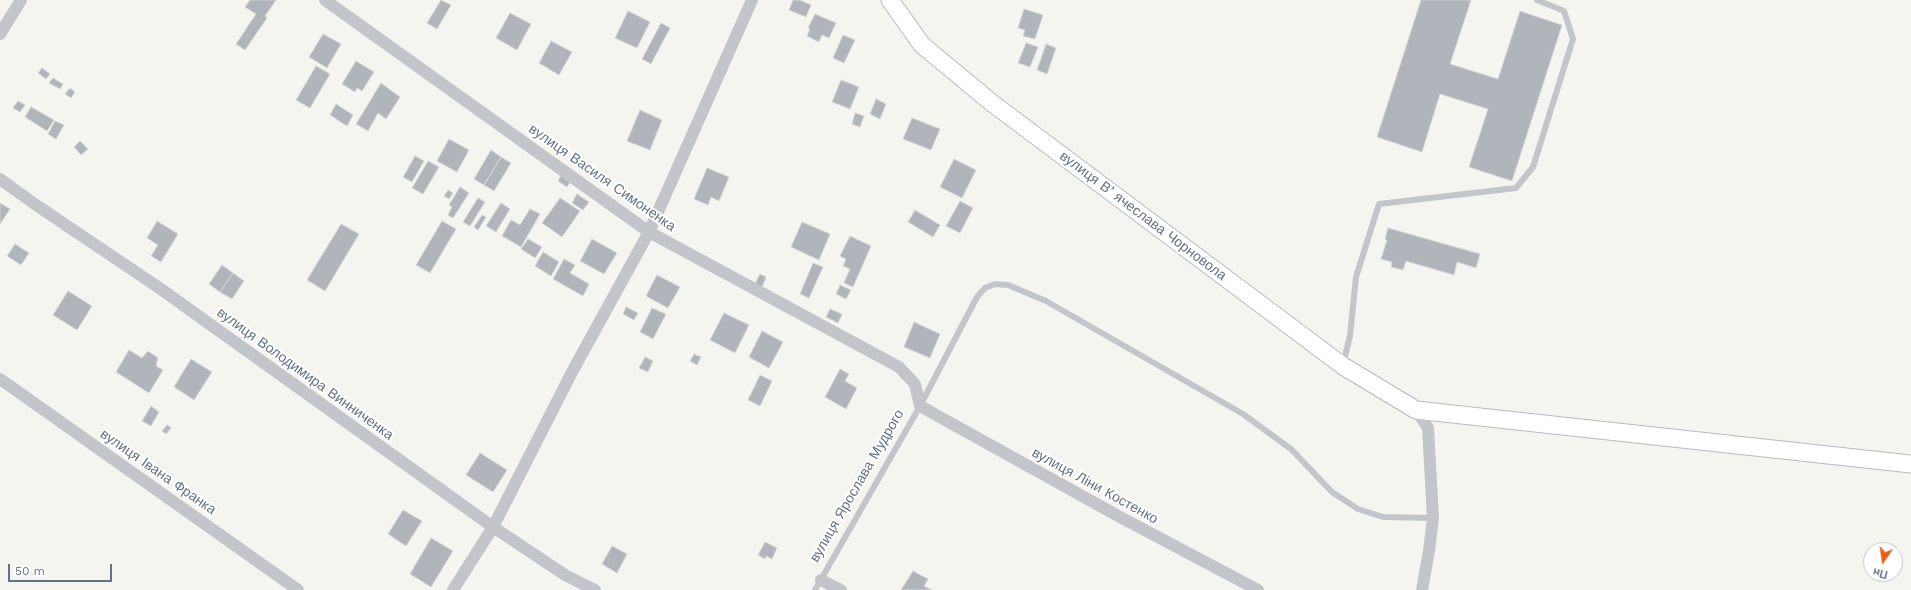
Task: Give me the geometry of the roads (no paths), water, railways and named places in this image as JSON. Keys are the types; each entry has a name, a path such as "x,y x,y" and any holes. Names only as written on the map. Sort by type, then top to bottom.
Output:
{"street":[{"path":"0,34 21,0"},
{"name":"вулиця Василя Симоненка","path":"325,0 649,232 899,367 915,384 920,406"},
{"path":"453,590 493,527 572,372 649,232 752,0"},
{"name":"вулиця Вʼячеслава Чорновола","path":"890,0 922,45 992,103 1343,366 1416,410"},
{"name":"вулиця Володимира Винниченка","path":"0,179 158,287 493,527 565,575 595,590"},
{"name":"вулиця Івана Франка","path":"0,379 298,590"},
{"name":"вулиця Ліни Костенко","path":"920,406 1120,517 1258,590"},
{"path":"1416,410 1911,464"},
{"path":"1416,410 1428,428 1433,518 1422,590"},
{"name":"вулиця Ярослава Мудрого","path":"818,585 840,590"}],"lane":[{"path":"1343,366 1350,336 1356,277 1379,204 1516,188 1533,167 1573,39 1564,11 1537,0"},
{"name":"вулиця Ярослава Мудрого","path":"818,585 920,406 977,296 985,288 995,284 1008,285 1046,301 1243,414 1291,449 1332,492 1358,509 1383,517 1433,518"}]}
